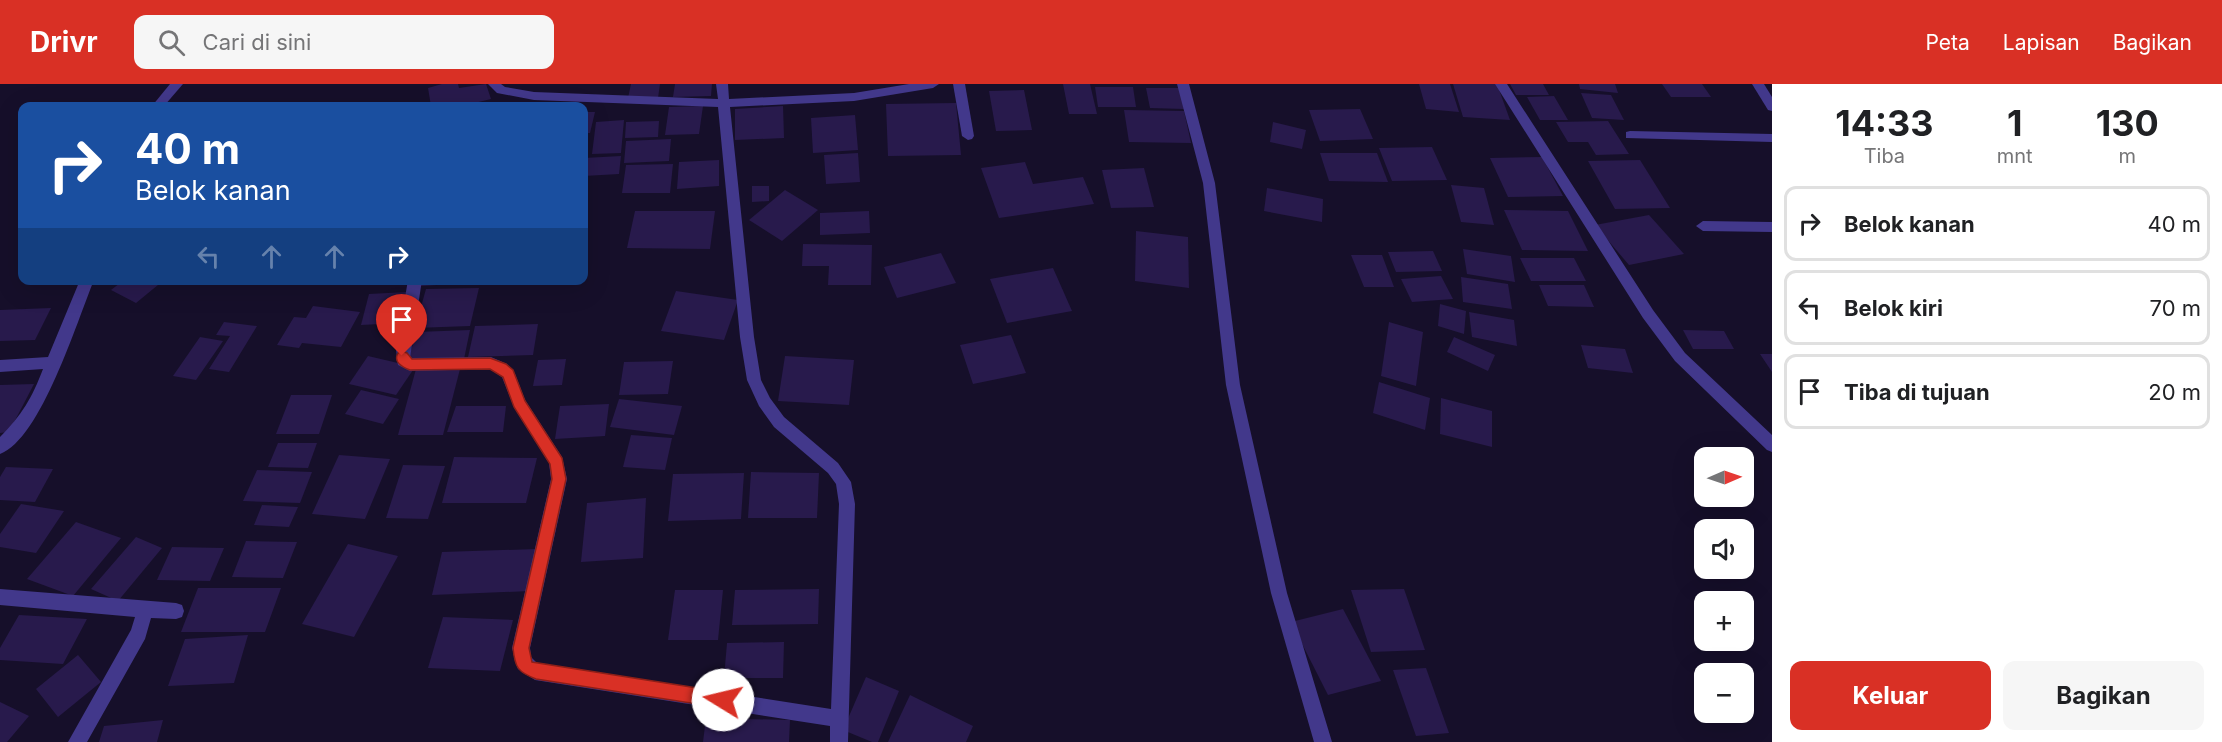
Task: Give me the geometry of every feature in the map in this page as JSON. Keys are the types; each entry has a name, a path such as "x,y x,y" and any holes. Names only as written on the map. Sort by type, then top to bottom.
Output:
{"street":[{"path":"161,102 177,84"},
{"path":"494,84 501,90 534,96 723,103 854,97 933,84"},
{"path":"722,84 747,337 754,380 764,402 779,422 833,468 843,482 847,504 839,742"},
{"path":"959,84 968,136"},
{"path":"1183,84 1209,183 1233,385 1279,593 1323,742"},
{"path":"1501,84 1648,314 1674,350 1772,445"},
{"path":"1758,84 1772,106"},
{"path":"1630,135 1772,138"},
{"path":"1703,226 1772,227"},
{"path":"0,447 24,423 37,403 85,285"},
{"path":"414,285 403,350 404,361 410,365 490,363 502,368 508,374 519,403 557,462 559,479 521,648 522,660 527,668 840,718"},
{"path":"0,366 52,363"},
{"path":"0,597 176,611"},
{"path":"77,742 139,633 145,610"}],"building":[{"path":"442,84 458,84 459,88 486,84 491,99 479,102 430,102 428,88"},
{"path":"631,84 660,84 658,98 628,98"},
{"path":"675,84 712,84 711,96 673,97"},
{"path":"1063,84 1090,84 1097,114 1069,114"},
{"path":"1419,84 1450,84 1459,112 1426,109"},
{"path":"1453,84 1497,84 1510,120 1463,117"},
{"path":"1510,84 1543,84 1549,95 1516,95"},
{"path":"1579,84 1615,84 1618,93 1580,89"},
{"path":"1662,84 1702,84 1711,97 1671,97"},
{"path":"1095,87 1133,87 1136,107 1098,107"},
{"path":"1146,88 1180,88 1184,109 1150,108"},
{"path":"1024,90 1032,130 996,131 989,91"},
{"path":"1581,93 1611,95 1624,120 1592,118"},
{"path":"1554,96 1568,120 1540,120 1527,97"},
{"path":"956,103 961,155 888,156 886,104"},
{"path":"703,106 699,134 665,135 669,107"},
{"path":"783,106 784,138 735,140 735,109"},
{"path":"1360,109 1373,139 1320,141 1309,110"},
{"path":"1124,110 1184,111 1191,143 1129,142"},
{"path":"588,112 595,112 590,133 588,133"},
{"path":"855,115 858,150 813,153 811,118"},
{"path":"624,120 621,153 592,154 596,122"},
{"path":"659,121 658,137 625,138 626,122"},
{"path":"1608,121 1629,154 1596,155 1588,142 1568,142 1556,122"},
{"path":"1273,122 1306,130 1302,149 1270,142"},
{"path":"671,139 669,161 624,163 626,141"},
{"path":"1432,147 1447,180 1392,181 1379,148"},
{"path":"858,153 860,182 826,184 824,155"},
{"path":"1320,153 1377,153 1388,182 1329,181"},
{"path":"621,156 619,174 588,176 588,158"},
{"path":"1542,157 1563,196 1508,197 1490,158"},
{"path":"719,160 719,186 677,189 679,162"},
{"path":"1640,160 1670,208 1615,209 1588,161"},
{"path":"1025,162 1033,184 1083,177 1094,204 999,218 981,168"},
{"path":"673,164 670,193 622,193 626,165"},
{"path":"1144,168 1154,207 1111,208 1102,170"},
{"path":"1451,185 1484,188 1494,225 1461,222"},
{"path":"752,186 769,186 769,201 752,202"},
{"path":"1267,188 1323,199 1322,222 1264,211"},
{"path":"785,190 818,210 782,241 749,220"},
{"path":"1504,210 1568,211 1588,251 1522,250"},
{"path":"635,211 715,211 710,249 627,248"},
{"path":"869,211 870,233 820,235 820,213"},
{"path":"1649,215 1684,254 1629,265 1595,225"},
{"path":"1136,231 1188,237 1189,288 1135,281"},
{"path":"803,244 872,245 871,285 828,285 829,266 802,266"},
{"path":"1463,249 1511,256 1515,282 1467,274"},
{"path":"1433,251 1442,271 1396,272 1388,252"},
{"path":"941,253 956,283 897,298 884,267"},
{"path":"1351,255 1382,255 1394,287 1364,287"},
{"path":"1520,258 1574,258 1586,281 1531,281"},
{"path":"1053,268 1072,311 1007,323 990,279"},
{"path":"1441,276 1453,299 1412,302 1401,279"},
{"path":"1461,277 1508,284 1512,309 1463,302"},
{"path":"118,285 158,285 136,303 111,290"},
{"path":"1539,285 1584,285 1594,307 1548,306"},
{"path":"479,288 470,326 415,328 426,289"},
{"path":"676,291 738,300 724,340 661,331"},
{"path":"407,292 400,323 361,325 369,294"},
{"path":"1440,304 1466,311 1464,334 1438,326"},
{"path":"313,306 360,312 341,347 302,343 299,348 277,345 294,317 306,318"},
{"path":"51,308 35,340 0,341 0,310"},
{"path":"1469,312 1514,320 1517,346 1472,337"},
{"path":"224,322 257,326 229,372 209,369 230,336 216,335"},
{"path":"1389,322 1423,332 1416,386 1381,376"},
{"path":"538,324 533,355 468,357 475,326"},
{"path":"470,330 464,359 408,362 416,332"},
{"path":"1683,330 1724,331 1734,349 1693,349"},
{"path":"1011,335 1026,373 973,384 960,345"},
{"path":"200,337 223,341 196,380 173,376"},
{"path":"1454,337 1495,355 1488,371 1447,352"},
{"path":"1581,345 1625,349 1633,373 1588,368"},
{"path":"1760,354 1772,354 1772,372"},
{"path":"368,356 415,367 396,395 349,384"},
{"path":"785,356 854,360 849,405 778,401"},
{"path":"566,359 562,385 533,386 538,360"},
{"path":"673,361 668,394 619,395 624,362"},
{"path":"416,369 460,369 443,435 398,435"},
{"path":"1379,382 1430,398 1425,430 1373,413"},
{"path":"34,384 9,432 0,433 0,385"},
{"path":"361,390 399,399 383,424 345,414"},
{"path":"291,395 332,395 319,434 276,434"},
{"path":"1441,398 1492,411 1492,447 1440,434"},
{"path":"619,399 682,406 674,435 610,427"},
{"path":"609,404 605,436 555,439 560,406"},
{"path":"456,406 506,406 503,432 447,432"},
{"path":"631,435 672,438 665,470 623,467"},
{"path":"278,443 317,443 308,468 268,467"},
{"path":"339,455 390,459 365,519 312,514"},
{"path":"454,457 537,458 526,503 442,503"},
{"path":"403,465 445,466 428,519 386,518"},
{"path":"6,467 53,469 35,502 0,500 0,477"},
{"path":"257,470 312,472 300,503 243,501"},
{"path":"751,472 819,473 817,518 748,518"},
{"path":"744,473 741,519 668,521 673,474"},
{"path":"646,498 643,558 581,562 587,503"},
{"path":"21,504 64,511 36,553 0,547 0,534"},
{"path":"262,505 298,507 289,527 254,525"},
{"path":"76,522 121,538 73,596 27,579"},
{"path":"136,537 162,548 118,601 91,589"},
{"path":"246,541 297,542 283,578 232,577"},
{"path":"348,544 398,556 354,637 302,624"},
{"path":"172,547 224,548 210,581 157,580"},
{"path":"537,549 530,591 432,595 442,552"},
{"path":"198,588 281,588 265,632 181,632"},
{"path":"819,589 818,624 732,625 735,590"},
{"path":"1404,589 1425,650 1371,652 1351,590"},
{"path":"675,590 723,590 718,640 668,640"},
{"path":"1343,609 1381,681 1328,695 1291,622"},
{"path":"19,615 87,619 63,664 0,660 0,648"},
{"path":"443,617 513,620 500,671 428,668"},
{"path":"248,635 234,683 168,686 185,639"},
{"path":"784,642 783,678 724,678 727,643"},
{"path":"78,655 101,682 58,717 36,689"},
{"path":"1426,668 1449,733 1416,736 1393,670"},
{"path":"866,677 899,691 878,742 872,742 843,730"},
{"path":"910,695 973,726 966,742 888,742"},
{"path":"0,702 29,716 7,742 0,742"},
{"path":"706,718 790,720 789,742 703,742"},
{"path":"163,720 157,742 99,742 104,726"}],"route":[{"path":"402,356 404,361 410,365 490,363 502,368 508,374 519,403 549,446 557,462 559,479 521,648 522,660 527,668 723,700"}]}
